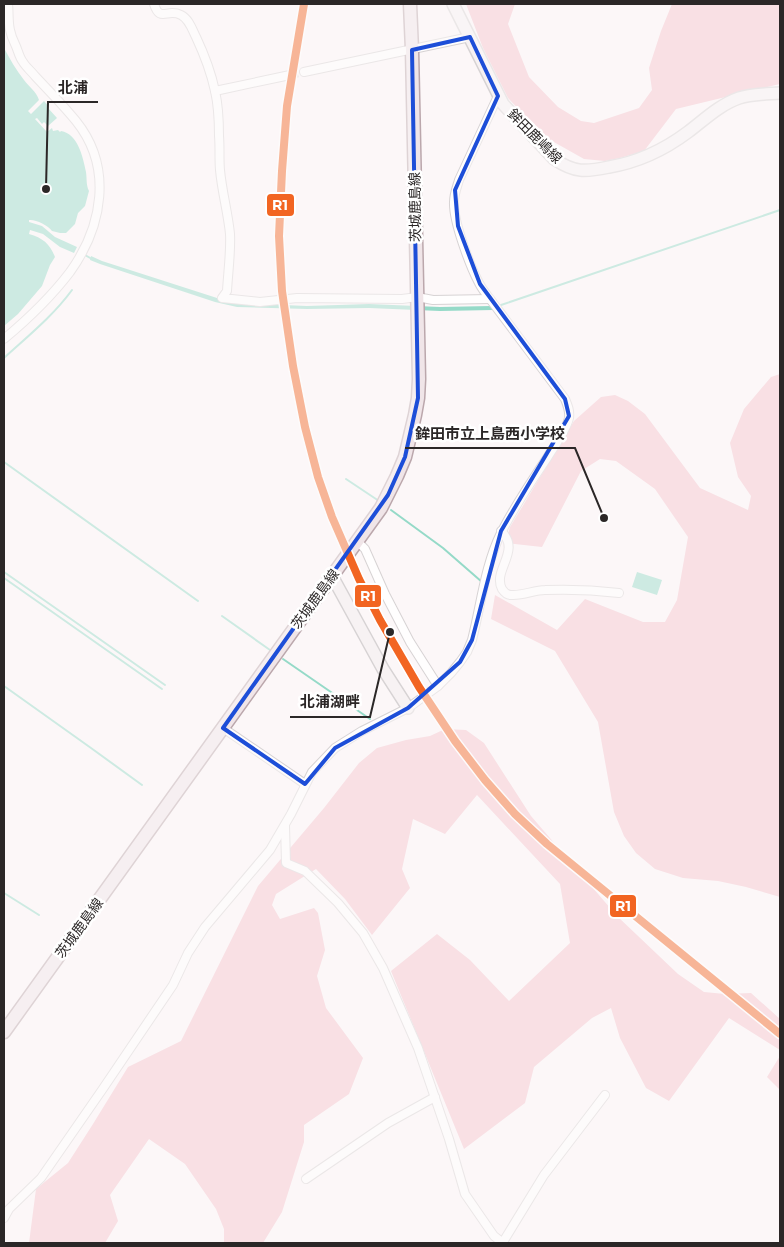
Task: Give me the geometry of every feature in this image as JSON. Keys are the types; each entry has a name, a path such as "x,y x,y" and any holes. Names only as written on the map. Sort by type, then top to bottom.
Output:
{"main road":[{"name":"茨城鹿島線","path":"4,1032 381,508 405,457 418,398 419,379 410,4"},
{"name":"鉾田鹿嶋線","path":"453,4 498,96 554,160 564,166 583,171 620,165 651,155 670,145 714,112 740,98 780,93"},
{"path":"332,576 379,662 408,708"}],"street":[{"path":"4,339 43,304 65,279 77,261 96,216 100,186 94,153 83,130 22,60 10,31 8,4"},
{"path":"154,4 156,12 174,13 187,19 205,59 215,91 220,136 221,182 226,202 230,236 227,291 222,298 260,302 297,298 402,299 417,304 433,300 490,299"},
{"path":"304,72 470,37"},
{"path":"215,91 290,75"},
{"path":"4,1218 10,1209 40,1178 173,985 188,953 205,927 270,850 312,772 334,748 362,731 408,708 438,686 467,652 472,640 493,551 501,531 558,441 568,422 570,410 565,399 480,284 454,213 454,202 459,180 498,96"},
{"path":"501,531 509,542 500,576 502,590 508,595 542,590 585,590 619,593"},
{"path":"357,541 365,549 385,594 410,642 438,686"},
{"path":"223,728 305,784"},
{"path":"285,824 286,863 305,871 338,903 362,933 383,968 418,1048 449,1139 465,1194 494,1236 503,1243 544,1175 605,1095"},
{"path":"306,1179 388,1123 435,1097"}],"highlighted area":[{"path":"470,37 498,96 455,190 458,226 480,284 565,399 569,416 501,531 472,640 460,662 408,708 335,748 305,784 223,728 388,495 405,457 418,398 412,50"}],"shaded area":[{"path":"466,4 515,4 508,24 529,77 558,107 581,121 594,123 639,108 652,90 649,68 672,4 780,4 780,84 676,109 644,151 605,161 584,159 545,137 508,98 483,48"},
{"path":"4,48 18,72 38,97 39,100 28,111 31,114 44,101 57,118 48,126 44,122 42,124 37,118 35,119 47,132 52,128 53,131 58,130 67,133 76,141 83,160 89,191 85,206 78,213 75,224 66,233 52,231 35,220 29,220 29,222 42,226 55,237 77,247 74,253 60,247 43,234 30,230 29,234 45,242 51,248 55,257 42,286 18,314 4,326"},
{"path":"91,256 217,298 238,303 307,306 369,304 440,307 491,306 499,304 501,307 493,310 440,311 369,308 237,307 215,302 100,264 90,260"},
{"path":"780,374 780,897 718,881 683,878 655,869 636,853 624,836 614,812 598,722 555,651 491,619 495,595 557,630 585,599 643,622 665,622 677,600 688,537 655,489 616,461 600,459 581,471 542,547 506,543 510,527 574,421 601,397 615,395 628,401 645,414 700,488 748,510 751,496 738,477 730,443 744,409 771,377"},
{"path":"637,572 662,580 657,595 632,587"},
{"path":"445,729 466,730 484,743 531,816 617,916 678,974 704,992 725,994 751,993 780,1019 780,1050 729,1018 669,1101 646,1088 620,1038 611,1008 592,1018 534,1067 525,1103 464,1149 391,971 437,934 470,960 509,1001 570,943 560,884 477,795 445,834 413,819 402,869 410,888 372,935 345,899 316,869 276,894 272,905 280,919 314,908 318,913 325,950 317,976 326,1008 363,1058 349,1094 304,1125 304,1142 282,1212 263,1243 224,1243 224,1229 216,1209 185,1164 149,1139 110,1195 118,1221 105,1243 29,1243 36,1189 68,1163 128,1067 181,1041 258,886 324,808 359,763 377,748 430,736"},
{"path":"780,1056 780,1090 767,1077"}],"waterway":[{"path":"501,305 780,210"},
{"path":"83,254 92,259"},
{"path":"4,358 31,334 72,290"},
{"path":"4,462 198,601"},
{"path":"346,479 379,501"},
{"path":"391,510 443,548 482,582"},
{"path":"4,572 165,685"},
{"path":"4,578 162,689"},
{"path":"222,616 270,650"},
{"path":"283,659 370,719"},
{"path":"4,686 142,785"},
{"path":"4,893 39,915"}],"tunnel":[{"path":"290,75 304,72"}],"transit line":[{"name":"R1","path":"304,4 287,106 282,171 279,236 282,291 293,366 305,427 318,477 332,517 359,579 380,620 419,687 455,741 485,780 515,814 547,844 780,1034"}],"place":[{"name":"北浦","path":"46,189"},
{"name":"鉾田市立上島西小学校","path":"604,518"},
{"name":"北浦湖畔","path":"390,632"}]}
